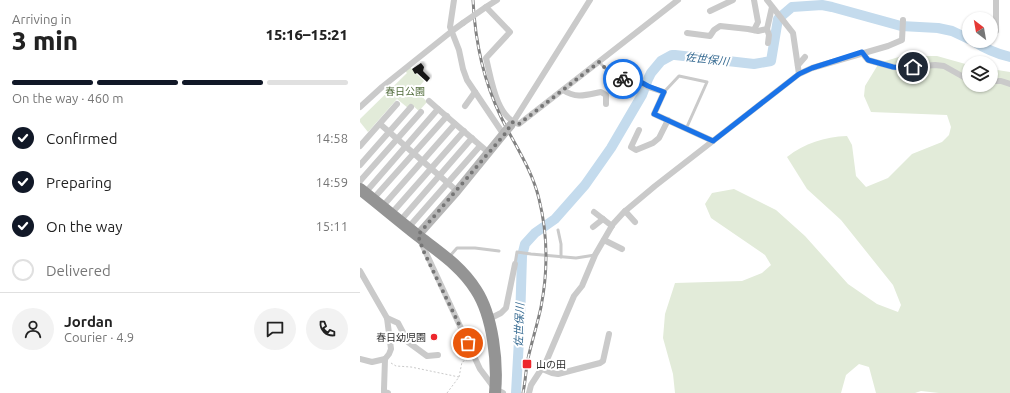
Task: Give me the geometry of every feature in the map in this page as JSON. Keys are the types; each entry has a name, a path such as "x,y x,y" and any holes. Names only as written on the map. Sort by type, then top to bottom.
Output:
{"highway":[{"path":"380,204 448,258 463,272 477,290 489,318 494,343 498,392"}],"street":[{"path":"454,0 450,27 459,50 467,80 475,92 509,129"},
{"path":"360,107 382,87 452,30 497,0"},
{"path":"498,392 480,369 423,250 418,235 509,129 590,0"},
{"path":"509,129 519,124 678,0"},
{"path":"710,11 733,0"},
{"path":"754,0 758,22 754,30"},
{"path":"767,0 793,32 799,74"},
{"path":"996,0 996,12"},
{"path":"486,7 510,32 486,58 496,95 509,129"},
{"path":"768,43 769,34 767,29 772,7"},
{"path":"529,393 531,385 542,369 574,296 582,286 595,255 612,226 625,211 799,74 812,68 902,40 903,20"},
{"path":"687,33 710,36 714,30 720,26 758,31 767,29"},
{"path":"862,52 868,60 893,67 944,66 962,76"},
{"path":"798,65 805,57"},
{"path":"626,88 631,77 664,92 654,114 713,141"},
{"path":"998,81 1010,84"},
{"path":"563,90 574,96 601,92 606,95 606,104"},
{"path":"466,106 475,92"},
{"path":"429,101 489,153"},
{"path":"360,146 397,104"},
{"path":"360,165 411,107"},
{"path":"380,204 405,146 438,109"},
{"path":"380,204 397,139 421,112"},
{"path":"380,204 414,154 447,116"},
{"path":"639,130 631,147 636,150 659,138 668,120"},
{"path":"380,124 457,191"},
{"path":"380,204 422,161 455,124"},
{"path":"380,204 431,169 464,131"},
{"path":"380,204 439,176 472,138"},
{"path":"380,204 447,183 480,146"},
{"path":"625,211 635,222"},
{"path":"594,212 612,226"},
{"path":"593,227 603,220"},
{"path":"604,240 621,247"},
{"path":"489,318 501,313 506,308 515,264"},
{"path":"360,271 387,318 390,349 385,360 384,392 388,393"},
{"path":"387,318 398,323 408,342 427,356 438,355"},
{"path":"542,369 558,374 600,363 604,358 607,336"},
{"path":"360,360 372,362 385,360"}],"lane":[{"path":"599,62 616,79 631,77"},
{"path":"664,92 679,76 707,82 686,128"},
{"path":"558,230 561,244 561,256"},
{"path":"448,258 457,248 475,248 499,251"},
{"path":"515,264 517,252 576,258 595,255"}],"path":[{"path":"447,393 459,377 462,362 474,356"},
{"path":"385,360 396,366 411,367 459,377"}],"green space":[{"path":"902,56 937,56 962,63 962,92 998,92 998,70 1010,72 1010,393 939,393 921,391 915,393 876,393 869,367 859,364 846,375 841,393 675,393 673,374 663,338 665,314 675,283 742,281 762,273 771,265 765,255 711,218 705,204 712,193 734,189 776,210 805,236 848,284 877,304 898,312 901,305 893,285 841,220 807,189 787,157 808,144 823,139 847,136 852,145 856,176 866,187 888,178 912,154 942,142 949,135 951,127 947,115 871,112 864,96 865,86 879,63"},
{"name":"春日公園","path":"410,67 424,81 416,90 427,102 419,111 411,104 408,108 397,99 368,132 360,122 360,119 407,73 405,71"}],"building":[{"path":"421,63 424,67 423,71 430,78 427,82 417,73 415,74 412,69"}],"waterway":[{"name":"佐世保川","path":"516,393 522,256 525,244 535,233 555,219 585,185 611,148 642,95 651,73 661,61 672,55 754,64 771,61 778,19 792,7 822,5 901,26 938,28 952,31 962,36"},
{"name":"佐世保川","path":"986,48 1010,57"}],"railway":[{"path":"473,0 478,45 489,89 501,117 532,177 539,199 544,226 546,253 545,280 539,314 527,363 523,393"}],"way so far":[{"path":"468,343 423,250 418,235 457,191 504,135 513,122 519,124 599,62 616,79 623,79"}],"place":[{"name":"春日幼児園","path":"434,337"},
{"name":"山の田","path":"527,364"}],"route":[{"path":"623,79 630,76 648,86 664,92 654,114 713,141 799,74 812,68 862,52 868,60 893,67 913,67"}]}
